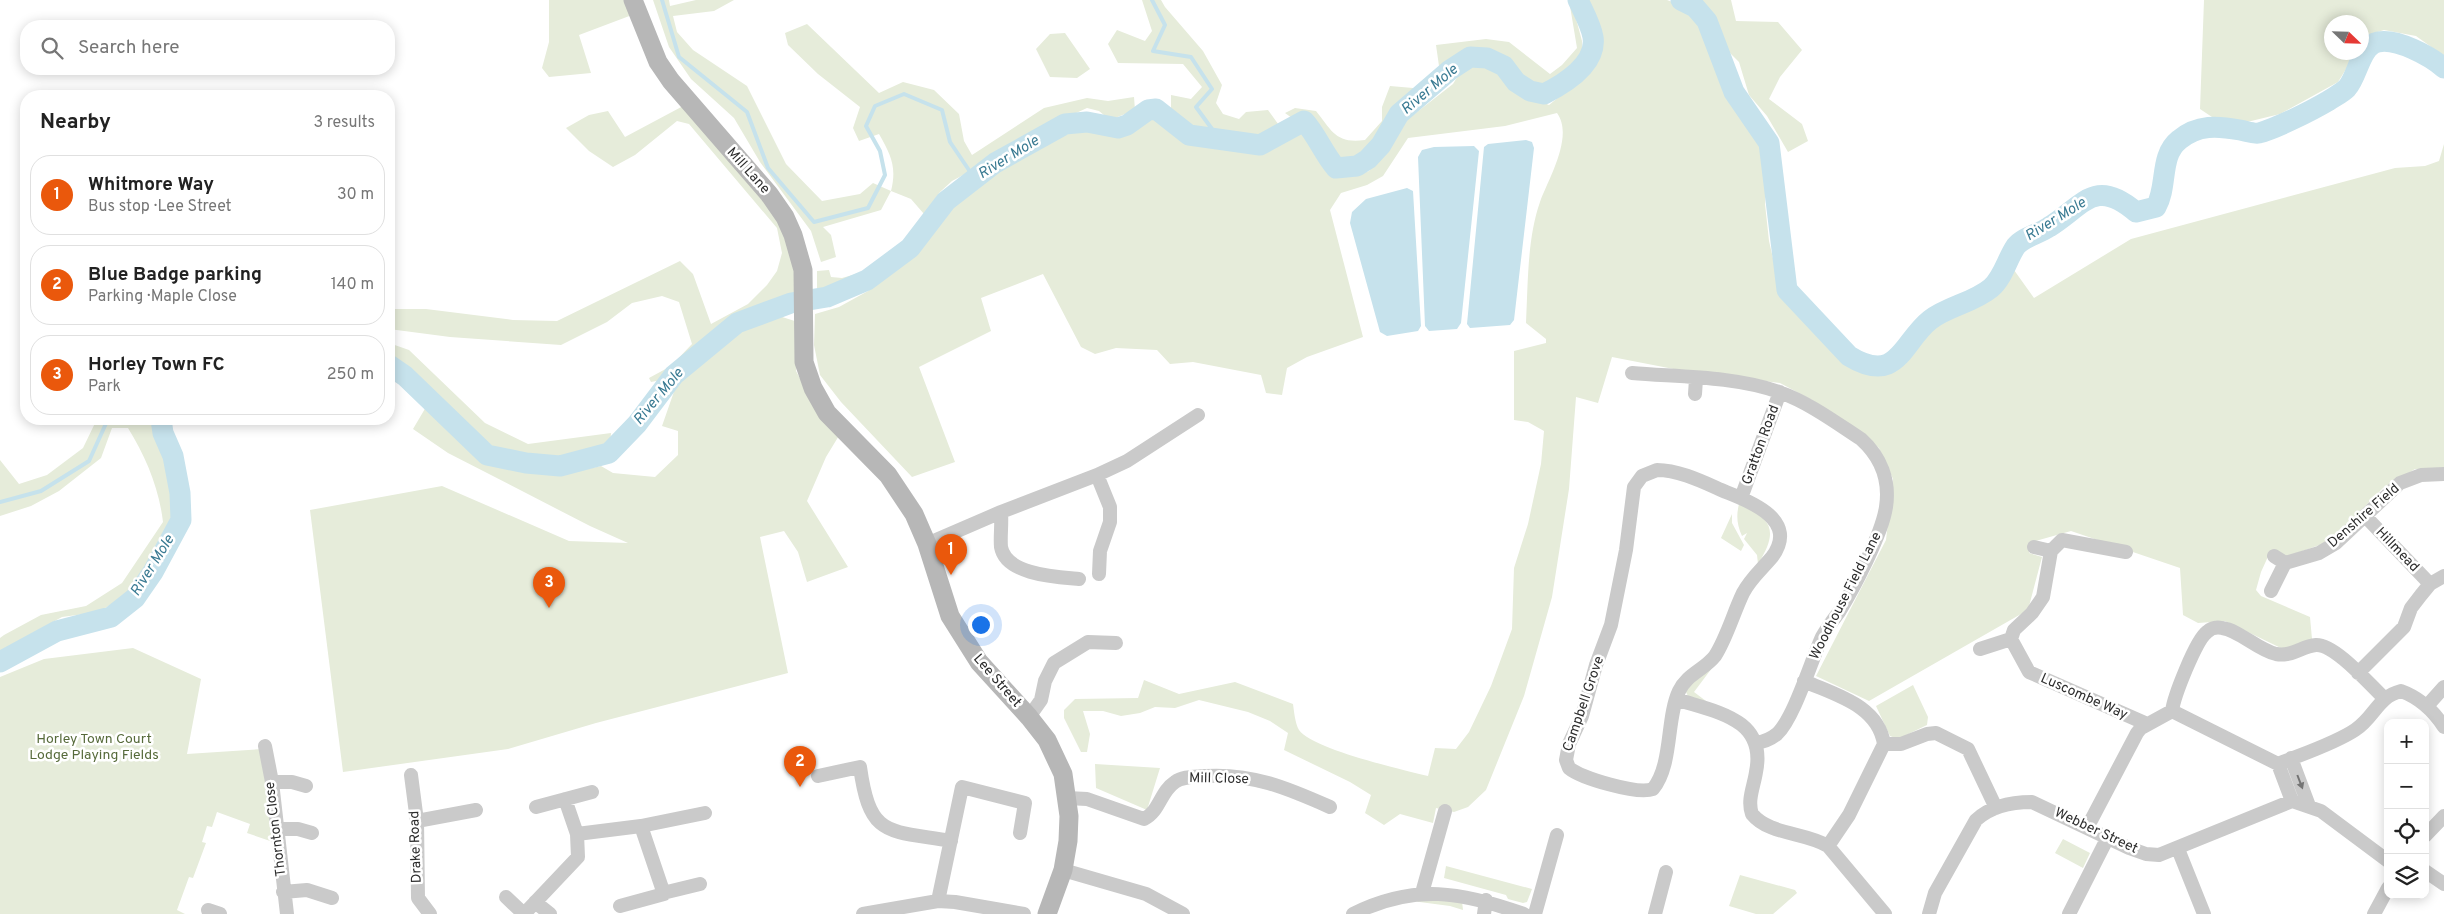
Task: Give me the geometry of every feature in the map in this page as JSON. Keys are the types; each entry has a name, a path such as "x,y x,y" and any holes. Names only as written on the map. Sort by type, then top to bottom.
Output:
{"street":[{"name":"Mill Lane","path":"633,0 658,62 671,81 769,194 785,217 793,235 803,270 802,320 804,362"},
{"name":"Lee Street","path":"804,362 813,388 827,413 888,475 914,514 927,544 950,616 965,642 1047,740 1064,774 1067,798 1068,841 1063,870 1047,914"},
{"name":"Woodhouse Field Lane","path":"1632,373 1754,384 1780,392 1824,415 1870,447 1883,469 1887,493 1880,529 1849,595 1822,637 1804,681 1777,734 1756,743"},
{"path":"1695,394 1696,379"},
{"name":"Gratton Road","path":"1742,498 1780,392"},
{"path":"927,544 1127,461 1198,415"},
{"name":"Campbell Grove","path":"1666,470 1742,498 1771,515 1778,529 1776,550 1743,593 1715,656 1710,663 1686,680 1676,699 1659,778 1653,789 1638,791 1578,774 1569,768 1566,760 1569,744 1582,716 1596,665 1612,625 1626,550 1632,495 1638,480 1650,472 1666,470"},
{"name":"Denshire Field","path":"2271,591 2280,560 2319,553 2336,543 2400,483 2421,475 2444,474"},
{"path":"1097,475 1110,508 1110,522 1100,552 1099,574"},
{"path":"1001,512 1003,527 1001,547 1007,560 1037,575 1079,579"},
{"name":"Hillmead","path":"2365,516 2430,584"},
{"path":"1980,649 2011,639 2014,630 2032,613 2042,597 2049,571 2051,551 2062,540 2126,552"},
{"path":"2034,548 2051,551"},
{"path":"2358,673 2404,626 2411,608 2430,584 2444,576"},
{"path":"2172,711 2174,696 2202,638 2213,628 2223,628 2274,654 2287,656 2314,645 2324,645 2358,673 2384,698"},
{"name":"Luscombe Way","path":"2011,639 2029,672 2147,724"},
{"path":"1029,717 1041,700 1045,681 1054,663 1088,642 1116,643"},
{"path":"1804,681 1860,706 1873,720 1883,738 1884,744 1849,815 1828,846"},
{"path":"2427,706 2444,687"},
{"path":"2278,764 2356,729 2375,711 2384,698 2401,691 2416,696 2444,727"},
{"path":"1676,699 1736,720 1751,734 1759,755 1750,799 1752,814 1764,824 1818,839 1828,846 1885,914"},
{"path":"2087,828 2137,733 2147,724 2172,711"},
{"path":"2172,711 2278,764 2292,801 2309,806 2330,817 2384,859"},
{"path":"1884,744 1901,744 1927,734 1936,733 1968,749 1996,808"},
{"name":"Thornton Close","path":"265,746 272,782 283,892 307,890 332,898"},
{"path":"2291,758 2309,806"},
{"path":"818,776 860,767 871,814 881,825 898,832 951,841"},
{"name":"Drake Road","path":"411,775 417,821 418,898 430,914"},
{"name":"Mill Close","path":"1067,798 1087,799 1144,819 1151,815 1164,793 1176,781 1187,777 1201,776 1246,777 1287,788 1330,808"},
{"path":"272,782 292,782 306,786"},
{"path":"938,902 962,787 1025,802 1020,833"},
{"path":"536,807 592,792"},
{"path":"506,897 524,914 578,857 577,834 565,799"},
{"name":"Webber Street","path":"1929,914 1935,893 1962,841 1976,820 1985,812 1996,808 2016,802 2032,802 2146,854 2159,855 2178,849 2292,801"},
{"path":"417,821 476,810"},
{"path":"1422,893 1445,811"},
{"path":"577,834 641,826 705,813"},
{"path":"2429,832 2444,816"},
{"path":"641,826 664,893"},
{"path":"277,829 298,829 312,833"},
{"path":"1535,914 1557,836"},
{"path":"2068,914 2108,838"},
{"path":"2178,849 2204,914"},
{"path":"1063,870 1146,894 1183,914"},
{"path":"1655,914 1666,896 1666,872"},
{"path":"2429,874 2444,884"},
{"path":"620,906 700,884"},
{"path":"283,892 287,914"},
{"path":"1354,914 1384,902 1422,893 1455,894 1485,907 1524,914"},
{"path":"2374,914 2384,895"},
{"path":"535,902 550,914"},
{"path":"862,914 910,910 938,902 962,903 1024,914"}],"green space":[{"path":"549,0 627,0 632,15 579,35 591,73 549,77 542,68 549,42"},
{"path":"653,0 669,0 670,6 696,0 734,0 714,11 673,16 677,32 693,50 747,86 786,164 822,201 860,194 873,183 891,191 881,210 823,227 831,235 836,257 821,262 811,231 760,162 734,118 691,79 669,47"},
{"path":"1142,0 1161,0 1203,51 1222,85 1216,103 1223,114 1239,119 1246,112 1268,110 1281,128 1265,137 1230,135 1192,128 1171,110 1171,95 1191,99 1202,87 1183,64 1118,63 1108,44 1117,30 1145,41 1152,31"},
{"path":"1569,0 1571,0 1582,41 1582,54 1558,77 1540,86 1521,78 1507,60 1488,51 1462,53 1440,73 1436,45 1486,39 1509,42 1550,74 1562,65 1577,48"},
{"path":"1588,0 1667,0 1680,5 1700,22 1733,102 1765,145 1767,169 1765,204 1769,241 1781,293 1853,365 1871,371 1892,369 1910,355 1933,325 1944,322 1990,299 2014,270 2034,298 2131,239 2395,168 2425,166 2439,161 2444,144 2444,468 2415,469 2383,488 2331,541 2285,557 2271,550 2261,572 2256,590 2261,596 2310,617 2312,639 2285,650 2225,621 2198,623 2183,615 2180,568 2071,531 2032,542 2029,553 2042,557 2028,610 1869,701 1816,676 1886,540 1893,479 1879,448 1851,426 1812,400 1780,383 1689,372 1612,357 1598,403 1576,397 1569,489 1552,597 1524,696 1486,790 1468,807 1454,812 1436,808 1433,823 1400,814 1384,825 1365,813 1371,795 1350,782 1284,750 1288,733 1270,721 1248,712 1199,700 1175,708 1155,707 1140,713 1121,716 1103,711 1083,711 1090,734 1087,752 1081,752 1064,718 1064,710 1075,699 1138,698 1144,680 1179,694 1235,682 1293,704 1299,730 1307,737 1321,744 1359,758 1428,776 1435,748 1456,749 1469,732 1491,686 1512,629 1514,568 1528,524 1541,464 1544,431 1528,422 1514,420 1514,351 1546,343 1546,339 1526,323 1528,278 1530,247 1536,216 1561,145 1562,122 1557,113 1505,126 1408,138 1383,176 1367,185 1341,193 1330,210 1363,337 1307,357 1287,368 1282,395 1266,393 1261,375 1193,362 1170,364 1157,350 1116,348 1095,354 1081,347 1043,274 981,298 991,331 919,367 955,462 912,477 841,402 820,375 814,345 815,314 839,307 868,291 898,267 923,243 941,213 960,201 993,173 1066,128 1093,127 1115,132 1129,130 1152,117 1190,141 1212,146 1249,149 1267,147 1297,130 1309,132 1327,166 1336,175 1352,177 1369,171 1393,141 1403,123 1453,84 1462,69 1475,62 1497,66 1520,89 1549,105 1570,88 1599,55 1601,31 1592,15"},
{"path":"1689,0 1731,0 1736,21 1778,22 1802,50 1780,77 1769,99 1802,124 1808,141 1788,152 1767,116 1749,95 1739,62 1726,49 1712,12"},
{"path":"2204,0 2444,0 2444,56 2416,36 2384,30 2369,34 2369,15 2324,15 2324,60 2352,60 2338,82 2280,114 2247,122 2212,117 2200,109"},
{"path":"807,24 879,93 903,82 934,90 959,114 964,141 972,155 1044,108 1087,98 1108,101 1134,97 1135,110 1110,120 1099,111 1087,108 1013,142 978,167 952,181 940,192 924,214 911,199 891,191 893,183 892,161 879,134 859,141 853,128 860,107 818,74 788,45 785,33"},
{"path":"1065,33 1090,69 1077,78 1050,77 1036,49 1050,34"},
{"path":"1390,86 1413,88 1413,96 1391,113 1373,146 1360,157 1351,160 1338,162 1326,150 1321,131 1308,116 1292,118 1285,113 1295,108 1316,111 1331,130 1341,138 1355,141 1365,140 1382,121 1382,107"},
{"path":"685,105 768,197 797,254 796,294 749,313 716,332 662,380 651,382 649,378 671,366 692,344 679,302 662,296 632,303 607,322 561,345 450,337 395,330 395,309 426,309 513,320 557,321 680,261 693,274 711,324 748,304 767,285 777,271 782,253 777,228 689,124 677,121 635,155 613,167 589,151 566,128 589,115 608,111 625,137"},
{"path":"829,270 831,277 842,278 856,274 858,277 843,285 817,292 817,271"},
{"path":"779,316 801,323 796,371 811,399 840,434 826,457 807,501 848,567 807,582 798,552 784,531 760,537 788,673 596,723 508,749 343,772 310,510 442,486 569,541 628,543 590,526 448,453 413,429 426,407 463,442 491,463 560,475 601,466 613,473 655,477 678,455 678,431 662,426 677,383 734,332"},
{"path":"395,345 409,350 485,423 528,444 611,433 610,447 572,458 537,459 496,449 436,401 400,364 395,362"},
{"path":"94,425 155,425 173,498 171,523 149,564 129,593 99,612 62,617 0,651 0,638 4,635 41,615 86,606 122,583 163,522 151,473 128,428 112,428 101,458 59,491 31,506 0,516 0,460 19,484 47,475 83,448"},
{"path":"1739,504 1760,515 1766,521 1769,528 1768,543 1758,564 1757,555 1744,539 1747,533 1742,536 1739,528 1737,516"},
{"path":"1732,514 1732,523 1744,545 1741,551 1721,538"},
{"name":"Horley Town Court Lodge Playing Fields","path":"133,648 201,679 187,754 262,749 273,842 247,833 250,824 217,812 212,827 207,826 202,842 206,843 193,878 189,877 177,910 185,914 0,914 0,677 44,659"},
{"path":"1712,668 1694,692 1710,704 1689,698 1686,692 1690,681"},
{"path":"1913,685 1928,717 1927,725 1898,739 1890,736 1876,706"},
{"path":"1095,764 1160,768 1147,810 1096,788"},
{"path":"2063,839 2090,853 2083,868 2055,853"},
{"path":"1446,866 1532,889 1527,902 1523,903 1508,899 1506,895 1444,878"},
{"path":"1740,875 1795,890 1797,893 1773,914 1756,914 1729,906"},
{"path":"1412,901 1462,901 1463,910 1450,906"}],"water":[{"path":"1526,140 1532,142 1534,148 1514,320 1510,325 1470,328 1467,324 1484,147 1488,144"},
{"path":"1474,146 1479,151 1461,323 1457,329 1429,331 1425,326 1418,157 1422,150 1434,147"},
{"path":"1407,188 1413,191 1421,326 1418,331 1387,336 1380,332 1350,223 1352,212 1366,199"}],"waterway":[{"path":"662,0 679,57 747,112 768,168 814,222 868,208 885,175 880,151 866,126 875,106 904,94 942,110 950,142 975,179"},
{"path":"1152,0 1165,25 1153,51 1191,57 1212,89 1196,107 1220,140"},
{"name":"River Mole","path":"395,369 405,376 487,455 526,463 560,466 609,453 637,424 674,375 737,323 791,303 827,297 867,280 910,248 946,201 995,163 1065,124 1087,122 1118,128 1127,125 1148,110 1156,109 1189,135 1260,145 1304,121 1336,168 1357,166 1368,159 1381,145 1399,114 1450,70 1470,57 1487,58 1504,66 1516,82 1530,91 1544,94 1569,79 1585,64 1593,47 1591,28 1578,0"},
{"name":"River Mole","path":"1681,0 1695,7 1707,21 1734,92 1769,143 1787,290 1849,356 1865,364 1878,366 1889,364 1897,358 1920,329 1937,315 1991,288 1999,279 2019,243 2049,227 2081,203 2090,198 2110,196 2136,212 2156,207 2160,199 2169,154 2179,140 2193,131 2216,127 2259,133 2313,110 2347,88 2367,49 2378,42 2386,41 2404,45 2422,53 2444,68"},
{"path":"0,502 41,491 89,461 105,425"},
{"name":"River Mole","path":"0,662 57,631 111,617 135,598 153,572 181,520 180,493 173,456 163,433 162,425"}],"place":[{"name":"Whitmore Way","path":"951,575"},
{"name":"Horley Town FC","path":"549,608"},
{"name":"Blue Badge parking","path":"800,787"}]}
